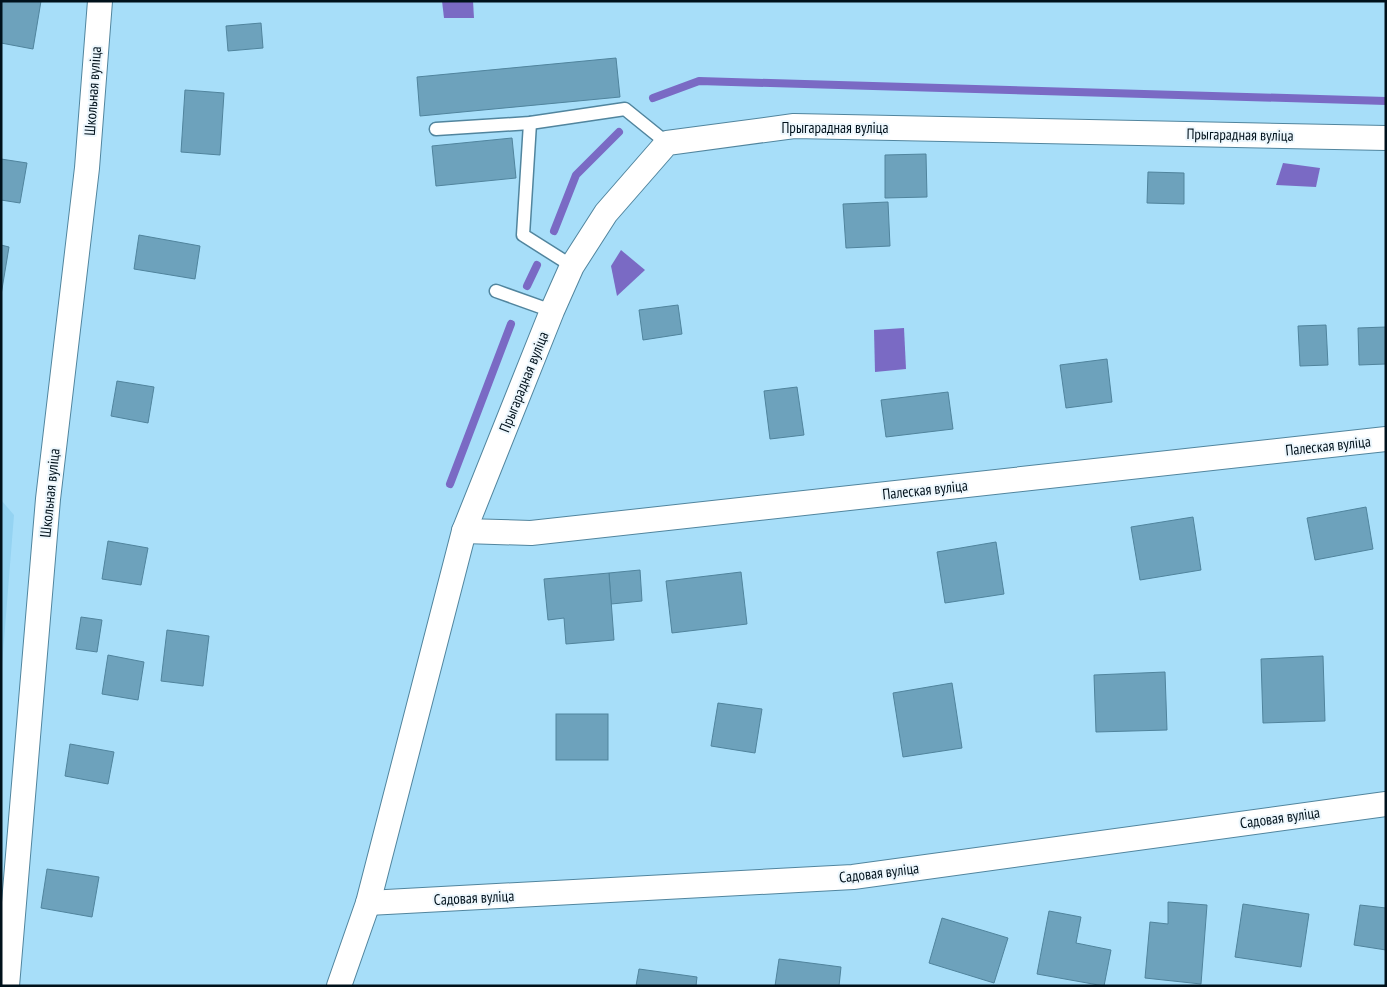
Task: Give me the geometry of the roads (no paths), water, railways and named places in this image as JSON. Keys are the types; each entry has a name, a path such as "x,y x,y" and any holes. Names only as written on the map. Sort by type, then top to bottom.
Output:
{"street":[{"name":"Школьная вуліца","path":"6,986 48,499 88,168 100,1"},
{"name":"Прыгарадная вуліца","path":"339,986 368,903 464,531 552,311 572,266 606,213 667,143 794,126 1386,138"},
{"name":"Палеская вуліца","path":"464,531 531,533 1386,439"},
{"name":"Садовая вуліца","path":"368,903 853,877 1386,804"}],"lane":[{"path":"436,129 530,123 625,109 667,143"},
{"path":"530,123 523,234 572,266"},
{"path":"496,291 552,311"}],"waterway":[{"path":"653,98 699,81 1386,101"},
{"path":"554,231 576,175 619,132"},
{"path":"527,286 537,265"},
{"path":"450,484 511,324"}]}
